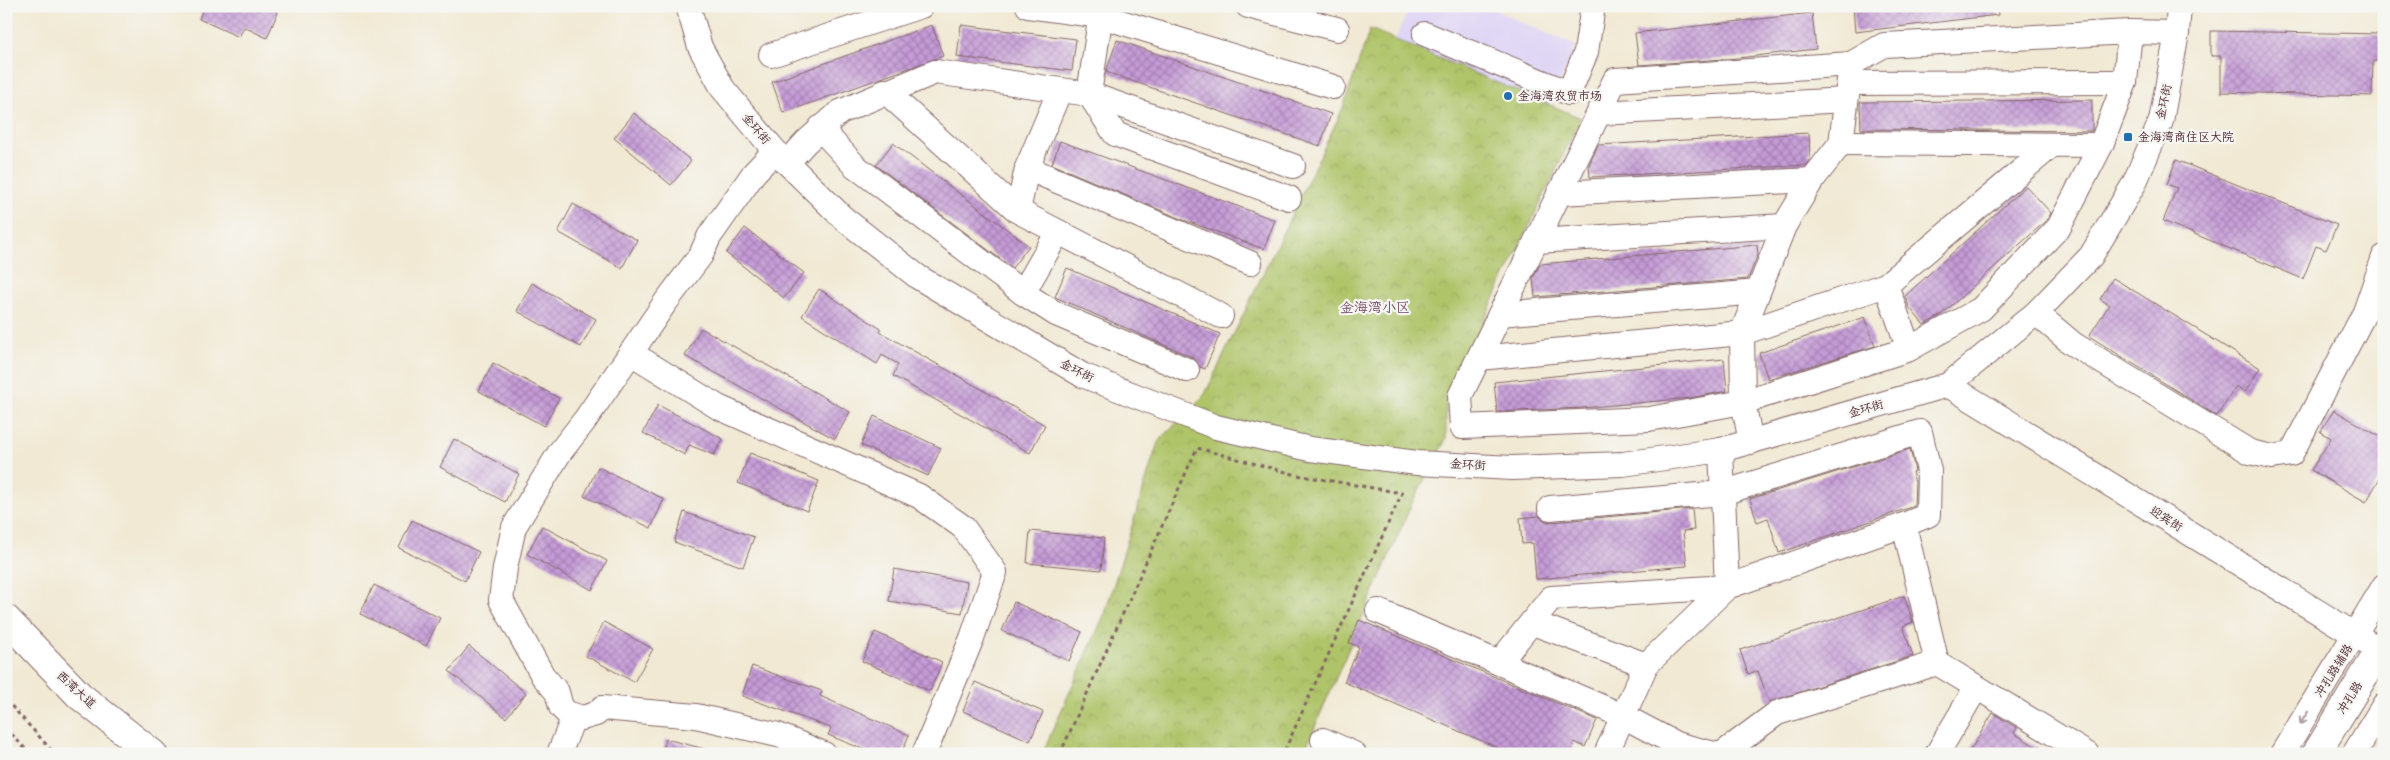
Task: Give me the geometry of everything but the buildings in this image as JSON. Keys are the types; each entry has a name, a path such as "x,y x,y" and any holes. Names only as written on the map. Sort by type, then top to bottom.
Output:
{"main road":[{"name":"西湾大道","path":"6,619 80,696 153,754"},
{"name":"冲孔路","path":"2316,754 2382,648"}],"street":[{"name":"金环街","path":"688,6 700,47 723,89 781,157 843,218 918,277 1082,375 1216,426 1310,449 1417,462 1512,468 1623,464 1721,450 1948,386 2036,313 2091,256 2134,184 2160,121 2178,33 2180,6"},
{"path":"771,55 921,6"},
{"path":"1028,6 1101,11 1334,87"},
{"path":"1248,6 1337,29"},
{"path":"1424,34 1569,93 1586,52 1593,6"},
{"path":"1101,11 1089,94 1115,134 1289,198"},
{"path":"1751,442 1743,402 1742,333 1784,226 1812,180 1841,143 1849,82 1884,45 2130,32 2178,33"},
{"path":"2124,82 1615,80 1460,396 1462,427 1649,420 1743,402 1910,349 1981,309 2058,226 2101,145 2124,82 2130,32"},
{"path":"824,754 778,735 696,716 602,708 589,717 574,716 562,707 557,692 544,676 501,600 505,568 514,527 560,452 585,420 701,254 709,237 754,173 781,157 840,112 885,91 935,72 1089,94 1294,166"},
{"path":"1598,113 1849,82"},
{"path":"1018,212 1027,168 1060,90"},
{"path":"885,91 1018,212 1221,316"},
{"path":"820,128 855,166 1023,293 1056,314 1187,370"},
{"path":"1841,143 2101,145"},
{"path":"1479,358 1742,333 1886,285 2052,145"},
{"path":"1027,168 1250,263"},
{"path":"1559,192 1812,180"},
{"path":"1536,241 1784,226"},
{"path":"1023,293 1058,232"},
{"path":"2036,313 2081,350 2250,452 2272,458 2291,454 2366,312 2384,257"},
{"path":"1886,285 1910,349"},
{"path":"1500,314 1758,292"},
{"path":"631,353 718,407 919,496 964,527 995,572 972,638 924,754"},
{"name":"迎宾街","path":"1948,386 2356,635 2382,648"},
{"path":"1499,663 1533,623 1551,598 1727,587 1928,515 1929,471 1920,432 1722,493 1550,508"},
{"path":"1606,754 1646,665 1727,587 1721,450"},
{"path":"1904,525 1937,663 1976,688 2058,747 2087,754"},
{"name":"冲孔路辅路","path":"2282,754 2384,586"},
{"path":"1378,611 1624,716 1676,744 1714,754"},
{"path":"1533,623 1646,665"},
{"path":"1722,754 1777,713 1937,663"},
{"path":"1937,754 1976,688"},
{"path":"2354,754 2384,705"},
{"path":"559,754 574,716"},
{"path":"1323,740 1354,754"}],"path":[{"path":"1060,754 1196,448 1297,475 1402,493 1284,754"},
{"path":"6,700 55,754"},
{"path":"6,728 30,754"}],"shaded area":[{"name":"金海湾农贸市场","path":"1410,6 1485,6 1576,46 1539,129 1385,62"}],"green space":[{"path":"1370,29 1581,118 1446,399 1446,439 1413,501 1303,754 1042,754 1105,613 1158,442 1205,394 1343,108"}],"place":[{"name":"金海湾农贸市场","path":"1508,96"},
{"name":"金海湾商住区大院","path":"2128,137"}],"district":[{"name":"金海湾小区","path":"1375,307"}]}
